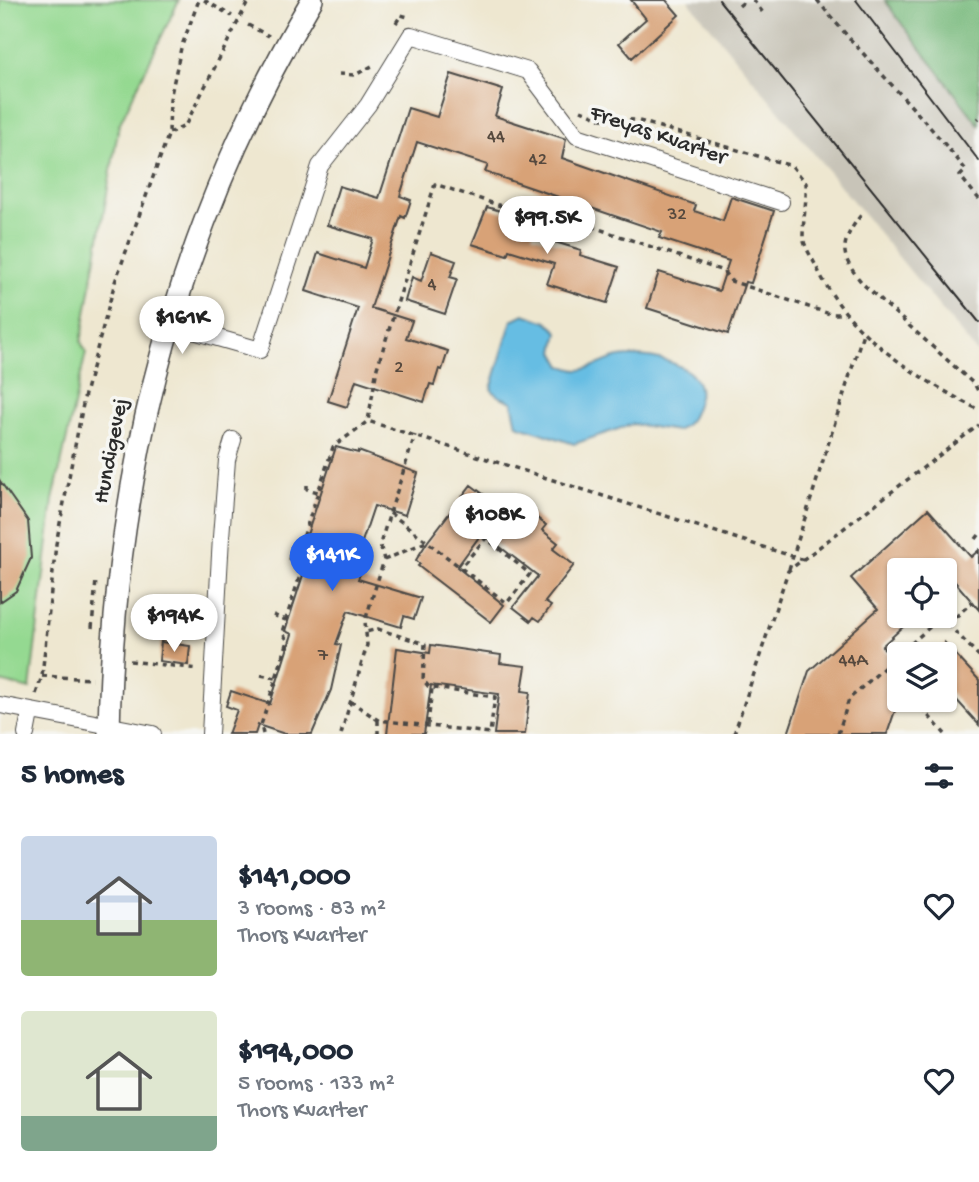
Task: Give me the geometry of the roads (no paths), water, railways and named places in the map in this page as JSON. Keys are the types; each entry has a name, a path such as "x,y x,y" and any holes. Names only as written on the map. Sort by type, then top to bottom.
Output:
{"street":[{"name":"Hundigevej","path":"109,730 113,615 125,520 146,410 169,324 224,173 267,81 312,0"},
{"name":"Freyas Kvarter","path":"169,324 260,350 320,166 368,105 411,35 528,72 578,136 781,202"},
{"path":"210,734 227,460 233,440"},
{"path":"0,705 109,730 153,734"},
{"path":"26,734 30,713"}],"water":[{"path":"524,314 547,322 558,332 554,352 562,366 583,370 615,358 631,356 659,359 685,370 694,378 699,388 698,401 691,418 677,431 633,424 574,444 517,425 512,402 498,396 491,389 512,320"}],"tram line":[{"path":"719,0 979,322"},
{"path":"856,0 979,161"}]}
